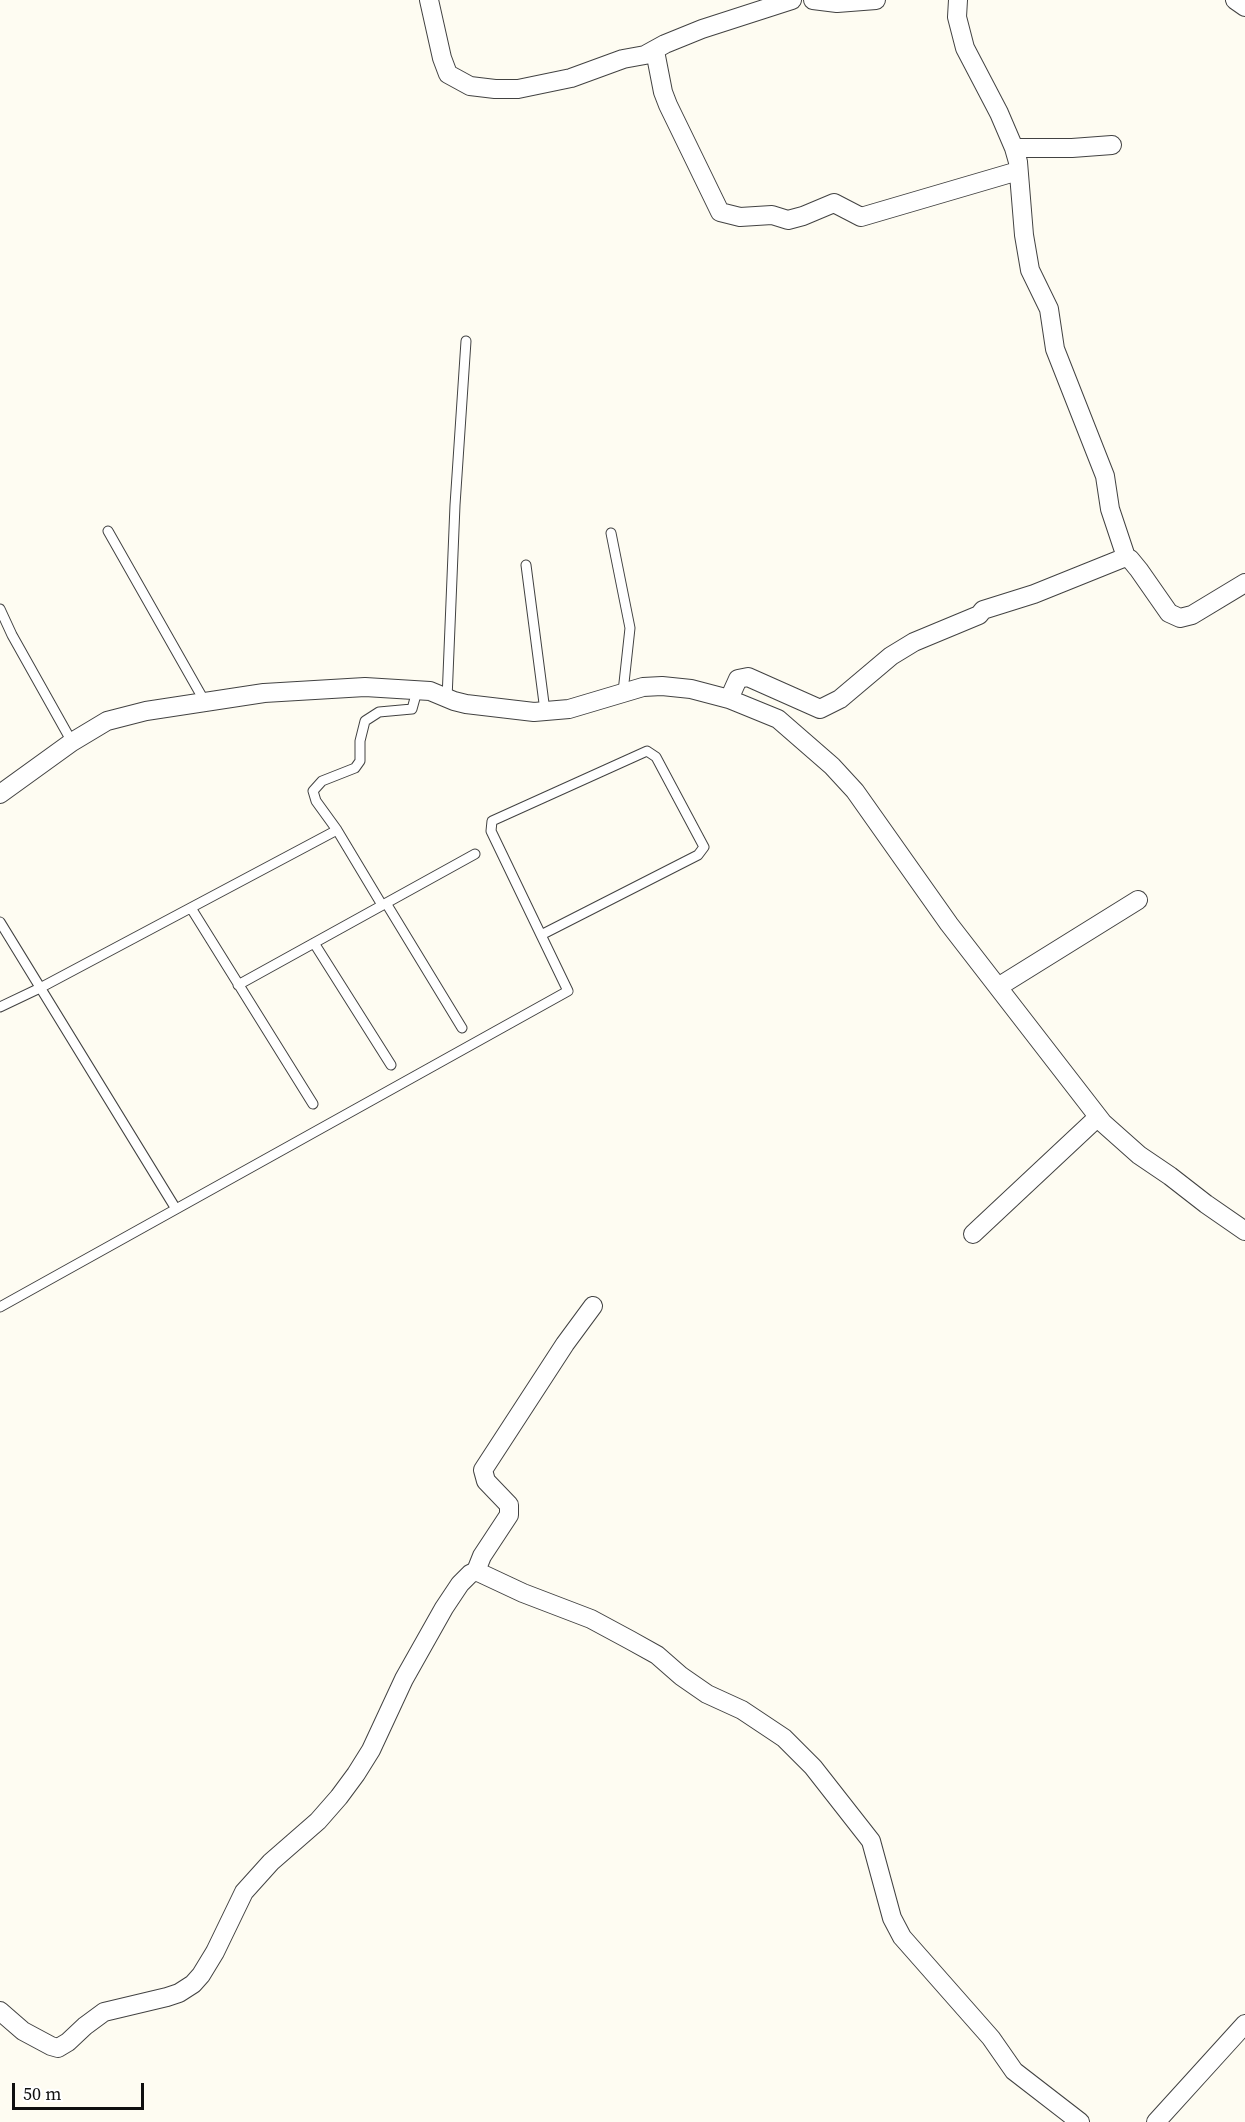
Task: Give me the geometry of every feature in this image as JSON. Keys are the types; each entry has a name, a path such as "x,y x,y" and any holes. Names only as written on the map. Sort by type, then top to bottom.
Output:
{"street":[{"path":"429,0 441,58 448,74 470,86 481,89 518,89 571,78 624,59 640,57 702,29 792,0"},
{"path":"813,0 837,3 876,0"},
{"path":"958,0 957,17 965,48 999,113 1014,148 1030,270 1049,309 1055,349 1105,476 1110,509 1126,557 1139,570 1169,613 1180,618 1192,615 1245,584"},
{"path":"1235,0 1245,7"},
{"path":"655,51 663,92 668,105 720,212 740,217 772,214 788,220 834,203 861,217 1018,171"},
{"path":"1014,148 1112,145"},
{"path":"729,699 738,679 742,677 765,684 820,709 831,705 891,656 914,642 979,615 982,610 1034,594 1126,557"},
{"path":"0,794 72,742 107,721 146,711 205,702 298,690 365,687 430,691 466,704 534,711 569,709 643,687 662,686 706,692 729,699 778,719 832,766 855,790 915,877 1098,1117 1139,1155 1245,1231"},
{"path":"998,987 1138,900"},
{"path":"973,1234 1098,1117"},
{"path":"0,2011 23,2031 58,2048 105,2012 179,1993 201,1975 244,1892 271,1862 318,1821 356,1774 371,1750 404,1679 444,1608 460,1584 476,1571 482,1556 509,1515 509,1504 486,1481 483,1470 565,1344 593,1306"},
{"path":"476,1571 524,1593 591,1619 630,1640 657,1655 707,1694 742,1710 784,1738 813,1767 871,1841 892,1918 902,1937 992,2038 1014,2071 1080,2122"},
{"path":"1156,2122 1245,2024"}],"lane":[{"path":"447,699 455,505 466,341"},
{"path":"108,531 205,702"},
{"path":"611,533 630,628 623,692"},
{"path":"526,565 545,711"},
{"path":"0,609 12,635 72,742"},
{"path":"417,691 412,709 379,712 365,721 360,741 360,761 355,768 322,781 313,791 316,801 337,830 462,1028"},
{"path":"0,1306 568,991 541,935 491,831 492,821 647,751 656,757 704,847 698,855 541,935"},
{"path":"0,1007 337,830"},
{"path":"238,985 475,854"},
{"path":"190,908 313,1104"},
{"path":"0,922 176,1209"},
{"path":"314,943 392,1065"}]}
